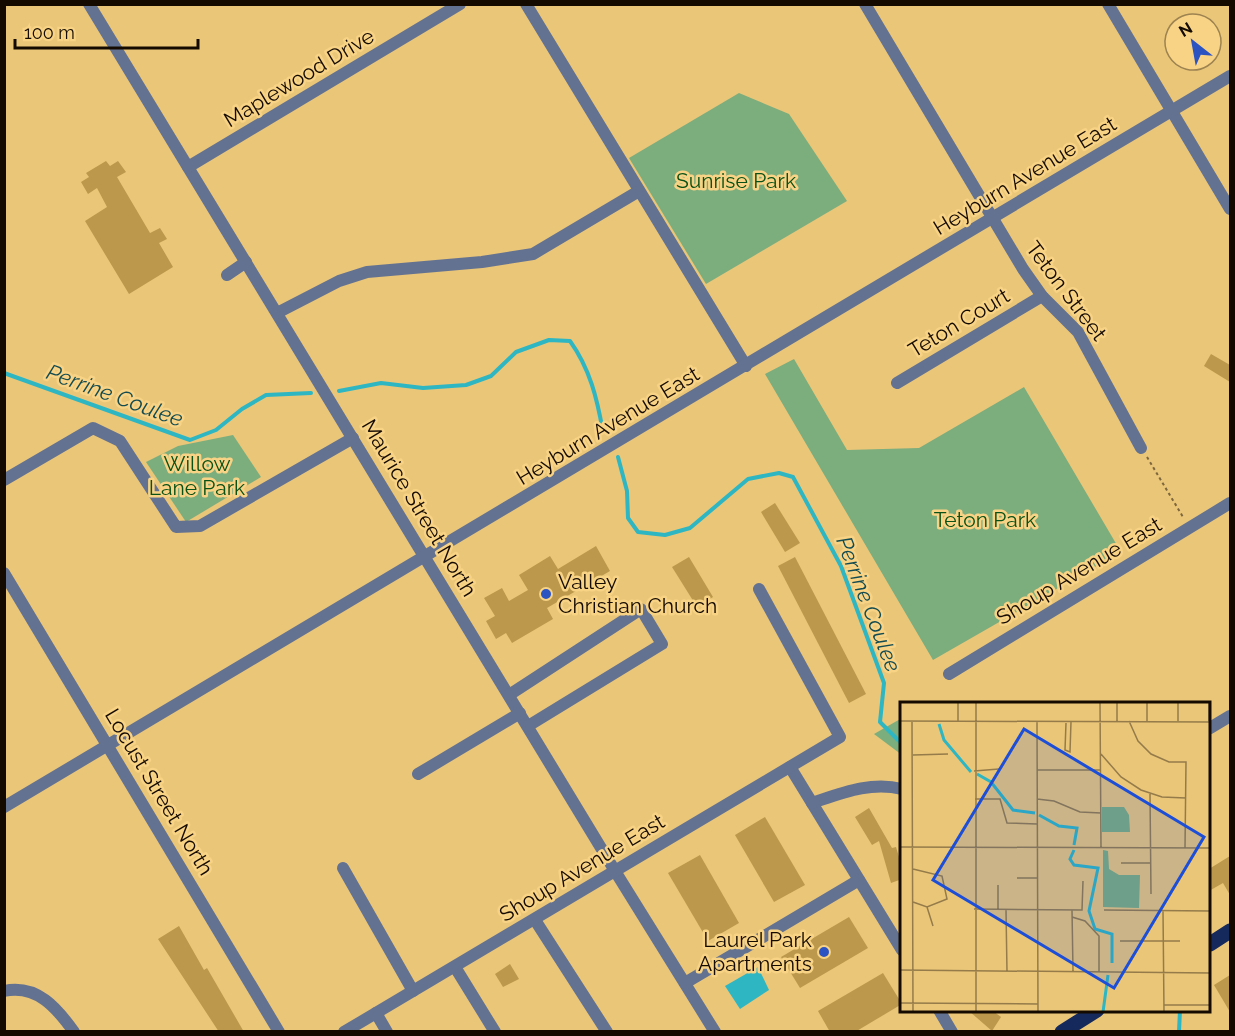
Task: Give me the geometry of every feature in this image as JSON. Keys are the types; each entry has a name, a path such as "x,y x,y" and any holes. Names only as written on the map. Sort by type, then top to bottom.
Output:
{"main road":[{"path":"1211,943 1230,931"},
{"path":"1062,1032 1095,1012"}],"street":[{"name":"Maurice Street North","path":"89,4 147,108 188,167 615,872 715,1032"},
{"name":"Maplewood Drive","path":"188,167 460,4"},
{"path":"526,4 746,366"},
{"name":"Teton Street","path":"865,4 992,219 1041,296 1078,333 1141,448"},
{"path":"1108,4 1230,208"},
{"name":"Heyburn Avenue East","path":"4,807 1230,76"},
{"path":"277,314 339,281 367,272 482,262 533,254 639,190"},
{"path":"227,275 246,262"},
{"name":"Teton Court","path":"897,383 1041,296"},
{"path":"4,480 93,428 120,441 176,526 200,526 353,438"},
{"name":"Shoup Avenue East","path":"949,674 1230,503"},
{"name":"Locust Street North","path":"4,573 279,1032"},
{"name":"Shoup Avenue East","path":"344,1032 840,737 759,589"},
{"path":"509,694 641,609 662,645 528,726"},
{"path":"418,774 520,713"},
{"path":"1211,727 1230,716"},
{"path":"790,767 900,947"},
{"path":"812,803 854,789 890,786 900,788"},
{"path":"343,868 413,991"},
{"path":"685,983 859,880"},
{"path":"535,920 607,1032"},
{"path":"455,967 495,1032"},
{"path":"4,990 14,988 30,991 54,1005 74,1032"},
{"path":"940,1012 952,1032"},
{"path":"376,1013 387,1032"}],"path":[{"path":"1141,448 1190,527"}],"green space":[{"name":"Sunrise Park","path":"739,93 789,114 847,201 706,284 629,158"},
{"name":"Teton Park","path":"794,359 847,450 919,448 1024,387 1121,552 933,660 765,374"},
{"name":"Willow Lane Park","path":"233,435 261,477 186,522 146,462 178,446"},
{"path":"900,719 900,754 874,734"}],"water":[{"path":"758,967 769,990 740,1009 725,986"}],"building":[{"path":"106,161 110,166 118,161 126,172 117,177 150,233 160,228 167,239 159,243 173,267 129,294 85,221 107,207 97,188 88,194 81,182 89,177 86,173"},
{"path":"1211,354 1230,365 1230,382 1204,366"},
{"path":"775,503 800,543 785,552 761,512"},
{"name":"Valley Christian Church","path":"596,546 610,571 547,608 553,619 512,643 506,633 496,639 486,621 495,616 484,598 502,588 509,601 528,590 519,575 550,556 558,569"},
{"path":"689,557 713,597 697,607 672,567"},
{"path":"795,557 866,694 849,703 778,566"},
{"path":"869,808 892,848 896,847 900,860 900,880 891,883 879,841 872,845 855,817"},
{"name":"Laurel Park Apartments","path":"765,817 805,885 774,902 735,835"},
{"name":"Laurel Park Apartments","path":"700,855 739,923 708,941 668,873"},
{"path":"1230,856 1230,895 1223,883 1211,890 1211,868"},
{"name":"Laurel Park Apartments","path":"849,917 868,948 800,988 781,957"},
{"path":"179,926 204,970 207,968 244,1032 219,1032 158,939"},
{"path":"510,964 519,979 503,987 495,974"},
{"name":"Laurel Park Apartments","path":"883,973 900,1001 900,1005 855,1032 830,1032 818,1011"},
{"path":"1230,975 1230,1012 1214,985"},
{"path":"970,1012 994,1012 1001,1017 992,1031"}],"waterway":[{"name":"Perrine Coulee","path":"339,391 381,383 423,388 466,385 491,376 516,352 549,340 570,341 583,362 592,384 603,432"},
{"name":"Perrine Coulee","path":"4,373 190,440 216,430 242,409 266,395 311,393"},
{"name":"Perrine Coulee","path":"618,457 627,491 628,518 638,532 665,535 690,528 748,479 779,473 793,477 841,566 884,683 880,722 900,742"},
{"name":"Perrine Coulee","path":"1179,1032 1180,1012"}],"place":[{"name":"Valley Christian Church","path":"546,594"},
{"name":"Laurel Park Apartments","path":"824,952"}]}
